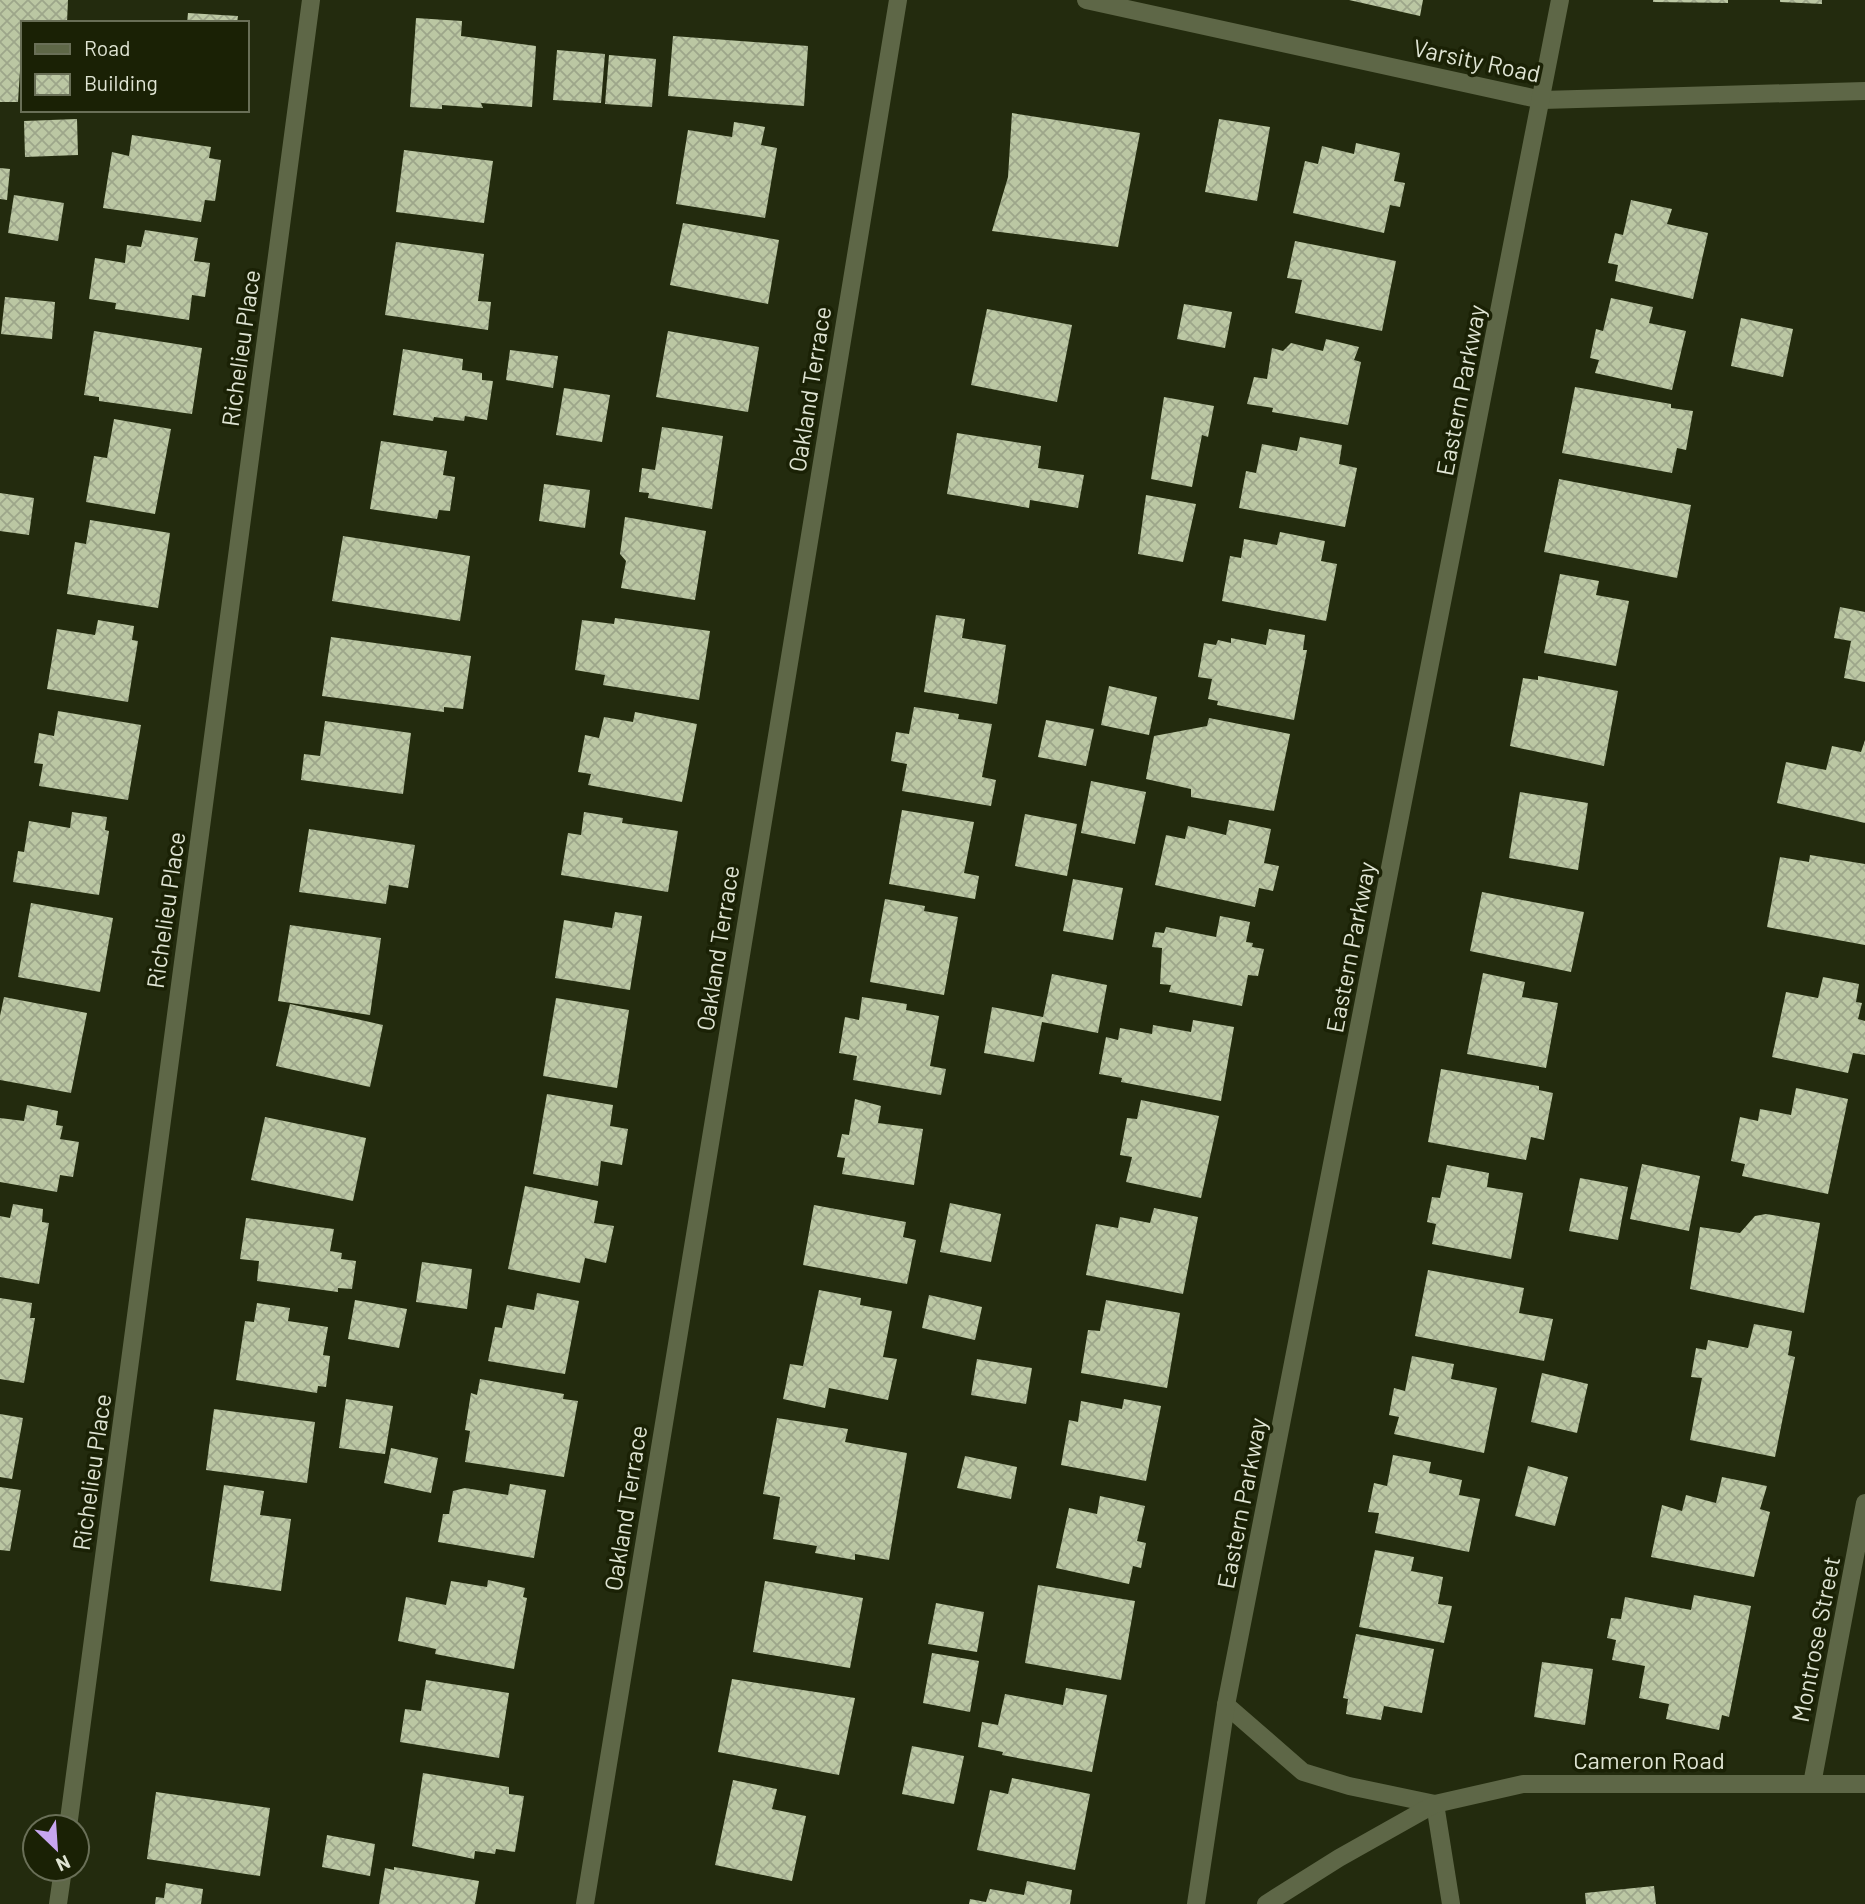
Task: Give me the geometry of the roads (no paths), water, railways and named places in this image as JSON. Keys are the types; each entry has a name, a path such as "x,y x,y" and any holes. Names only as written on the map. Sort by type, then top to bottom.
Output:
{"street":[{"name":"Richelieu Place","path":"70,1813 311,0"},
{"name":"Oakland Terrace","path":"585,1904 898,0"},
{"name":"Varsity Road","path":"1086,0 1542,100 1865,92"},
{"name":"Eastern Parkway","path":"1196,1904 1226,1705 1560,0"},
{"name":"Montrose Street","path":"1812,1784 1865,1503"},
{"name":"Cameron Road","path":"1226,1705 1303,1772 1349,1786 1435,1804"},
{"name":"Cameron Road","path":"1266,1904 1339,1858 1435,1804 1523,1784 1865,1784"},
{"path":"1435,1804 1451,1904"},
{"path":"58,1904 61,1883"}]}
